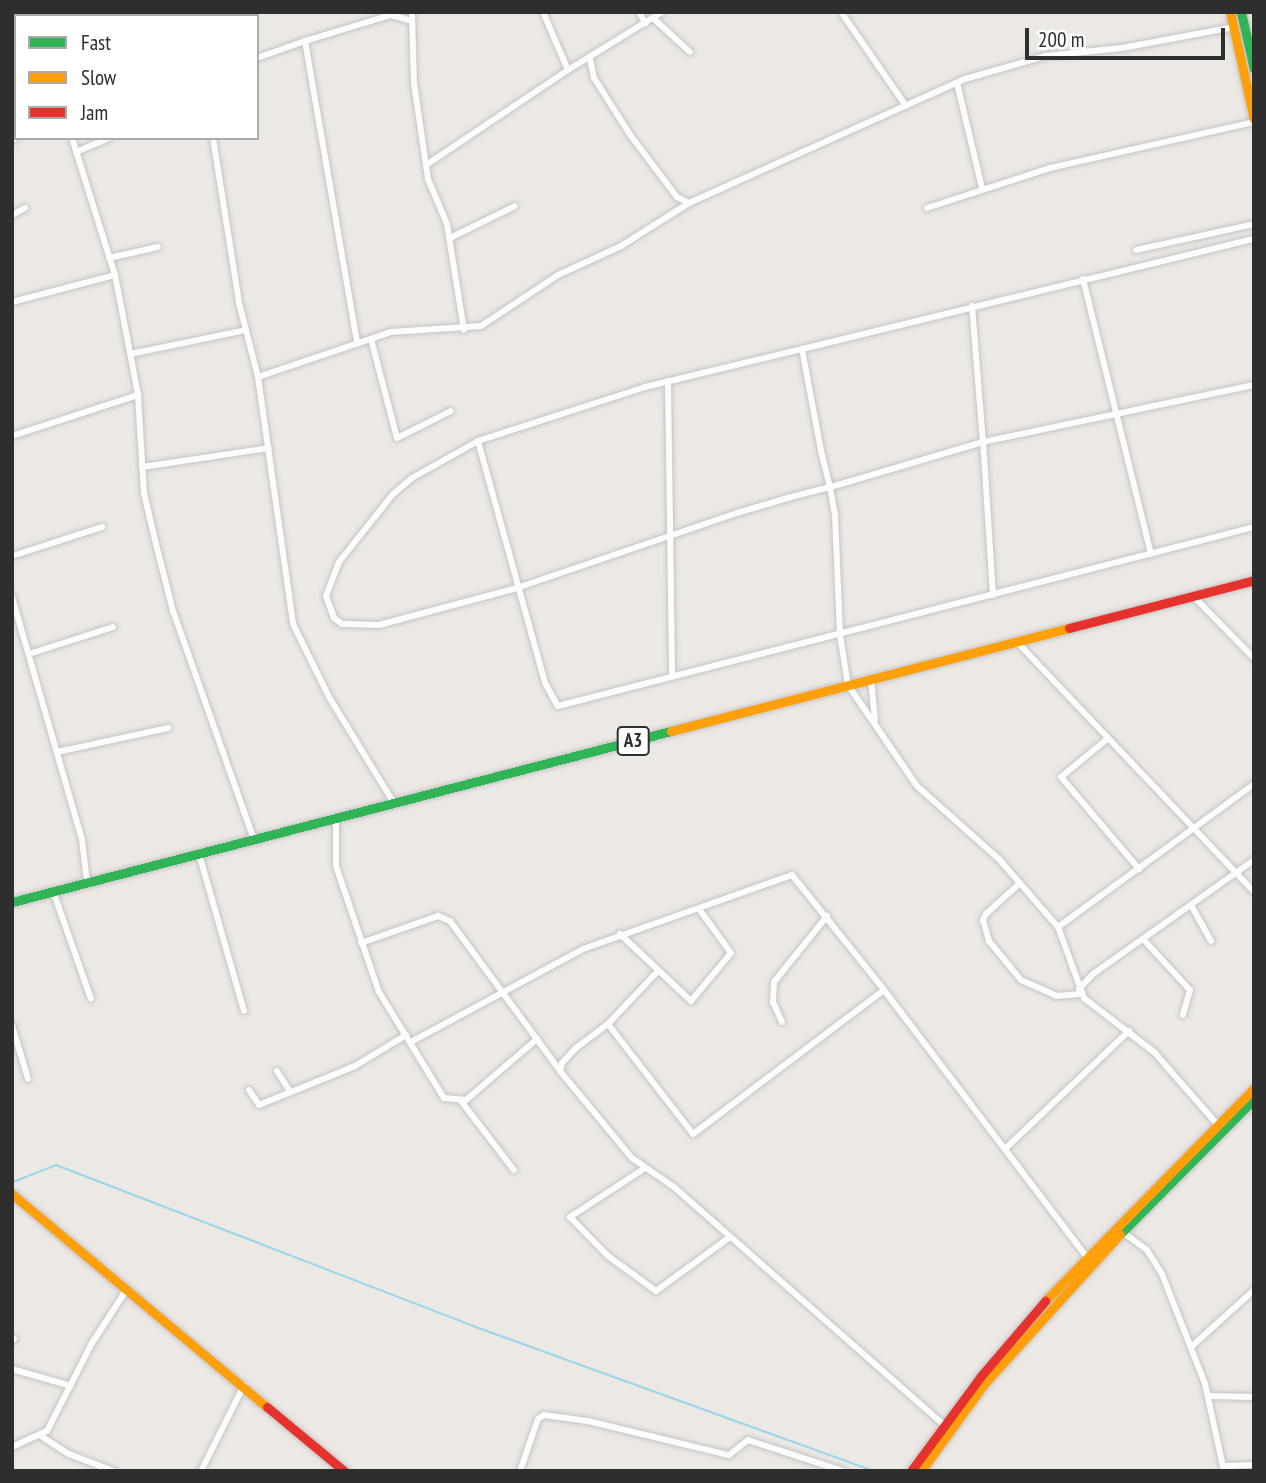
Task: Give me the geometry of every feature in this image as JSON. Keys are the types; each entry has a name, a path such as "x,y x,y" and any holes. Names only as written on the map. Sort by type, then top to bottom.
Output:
{"main road":[{"path":"1230,12 1254,120"},
{"path":"1241,12 1254,69"},
{"name":"A3","path":"12,902 1254,580"},
{"path":"911,1471 1017,1332 1086,1256 1254,1088"},
{"path":"921,1471 984,1384 1121,1231 1254,1099"},
{"path":"14,1199 244,1384 344,1471"}],"street":[{"path":"543,12 568,70"},
{"path":"639,12 645,23"},
{"path":"426,165 435,156 662,12"},
{"path":"841,12 906,106"},
{"path":"259,57 391,15 410,16 429,187 450,238 464,330"},
{"path":"653,18 690,52"},
{"path":"258,377 357,342 400,330 464,330 481,326 558,275 621,246 690,203 957,83 1045,56 1122,48 1244,25"},
{"path":"306,41 357,342"},
{"path":"590,59 594,78"},
{"path":"579,64 594,78 677,197 690,203"},
{"path":"957,83 982,188"},
{"path":"927,208 982,188 1107,153 1254,120"},
{"path":"73,140 115,275 138,395 142,467 173,611 254,840"},
{"path":"76,152 104,140"},
{"path":"213,140 246,330 258,377 293,624 329,697 394,803"},
{"path":"425,152 435,156"},
{"path":"677,197 677,211"},
{"path":"450,238 514,206"},
{"path":"12,215 24,208"},
{"path":"1136,250 1254,224"},
{"path":"1254,239 668,381 478,441 412,478 393,494 340,562 327,584 329,608 342,625 362,627 517,588 673,534 983,442 1254,385"},
{"path":"109,258 159,247"},
{"path":"12,302 115,275"},
{"path":"1083,279 1151,554"},
{"path":"972,306 993,595"},
{"path":"130,354 246,330"},
{"path":"371,339 397,438 451,411"},
{"path":"802,349 835,515 840,635 848,685 917,786 952,814 1020,883 1058,927 1080,992 1129,1031 1171,1070 1217,1124"},
{"path":"668,381 673,534 673,676"},
{"path":"12,436 138,395"},
{"path":"478,441 505,528 517,588 556,706 1254,527"},
{"path":"142,467 269,448"},
{"path":"12,556 102,527"},
{"path":"1193,596 1254,658"},
{"path":"12,597 82,840 86,883"},
{"path":"29,654 113,627"},
{"path":"1017,641 1106,740 1254,892"},
{"path":"871,679 875,722"},
{"path":"57,752 168,728"},
{"path":"1106,740 1061,777 1139,869"},
{"path":"1058,927 1254,785"},
{"path":"336,819 336,866 379,992 444,1098 461,1101 514,1170"},
{"path":"199,854 244,1012"},
{"path":"1080,992 1087,979 1254,860"},
{"path":"411,1042 505,995 555,962 620,934 793,875 1006,1148 1086,1256"},
{"path":"1020,883 983,920 989,941 1021,980 1057,996 1080,992"},
{"path":"53,891 91,999"},
{"path":"1191,905 1211,941"},
{"path":"620,934 689,1002 729,959 731,949 699,909"},
{"path":"361,943 442,916 537,1040 558,1063 560,1071 645,1168 669,1182 944,1425"},
{"path":"782,1022 774,1002 774,982 827,916"},
{"path":"1143,939 1190,990 1183,1014"},
{"path":"558,1063 608,1024 658,971"},
{"path":"1075,976 1087,979"},
{"path":"608,1024 693,1133 884,990"},
{"path":"12,1025 28,1079"},
{"path":"1006,1148 1129,1031"},
{"path":"248,1090 257,1105 355,1066 406,1035"},
{"path":"461,1101 537,1040"},
{"path":"277,1072 290,1092"},
{"path":"645,1168 570,1217 608,1256 656,1292 730,1237"},
{"path":"1121,1231 1147,1250 1158,1267 1208,1396 1223,1469 1254,1465"},
{"path":"12,1447 41,1436 127,1289"},
{"path":"1191,1347 1254,1290"},
{"path":"12,1369 71,1386"},
{"path":"201,1471 244,1384"},
{"path":"1208,1396 1254,1397"},
{"path":"520,1471 538,1419 544,1415 729,1455 748,1440 843,1471"},
{"path":"41,1436 69,1454 113,1471"}],"waterway":[{"path":"13,1182 56,1165 473,1326 873,1471"}],"traffic: fast":[{"path":"1241,12 1254,69"},
{"path":"12,902 671,731"},
{"path":"1120,1234 1254,1099"}],"traffic: slow":[{"path":"1230,12 1254,119"},
{"path":"671,731 1069,628"},
{"path":"1045,1301 1254,1088"},
{"path":"12,1194 267,1407"},
{"path":"921,1471 984,1384 1120,1234"}],"traffic: jam":[{"path":"1069,628 1254,580"},
{"path":"911,1471 981,1376 1045,1301"},
{"path":"267,1407 344,1471"}]}
